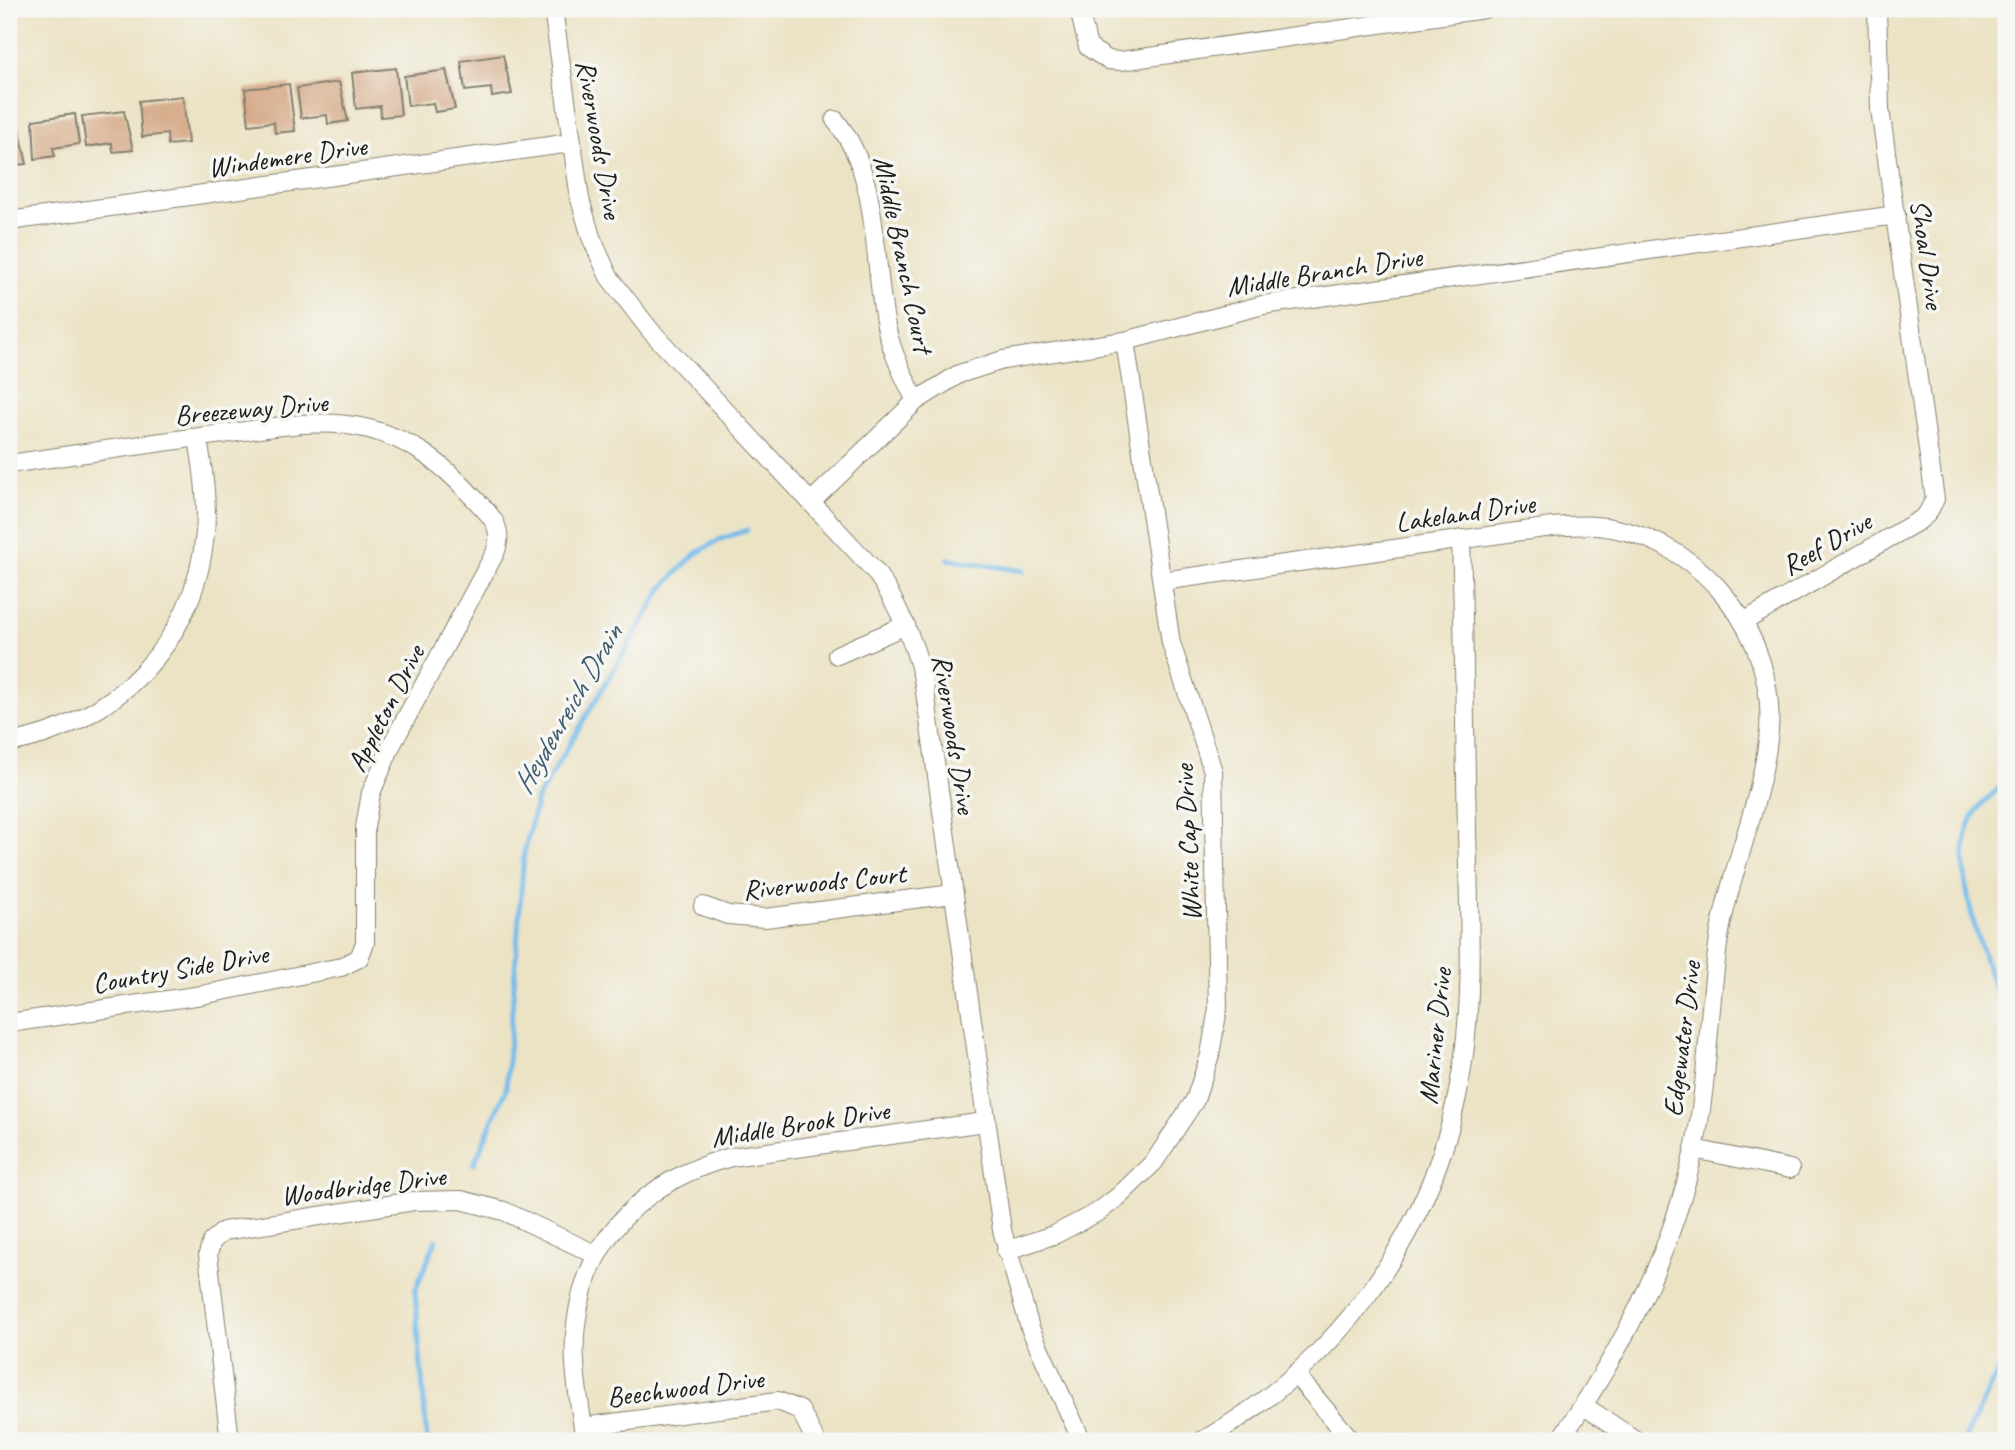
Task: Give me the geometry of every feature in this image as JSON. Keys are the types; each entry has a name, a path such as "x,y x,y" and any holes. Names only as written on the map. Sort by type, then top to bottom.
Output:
{"street":[{"name":"Riverwoods Drive","path":"553,9 580,199 591,237 622,297 875,571 906,625 923,678 985,1122 1006,1251 1030,1328 1082,1441"},
{"path":"1079,9 1088,47 1097,55 1121,61 1484,9"},
{"name":"Shoal Drive","path":"1877,9 1877,83 1935,480 1932,507"},
{"name":"Middle Branch Court","path":"835,120 848,135 862,167 887,329 898,365 916,401"},
{"name":"Windemere Drive","path":"9,221 571,143"},
{"name":"Middle Branch Drive","path":"811,502 916,401 945,382 980,366 1026,355 1125,341 1263,305 1896,215"},
{"name":"White Cap Drive","path":"1006,1251 1079,1223 1119,1196 1138,1178 1183,1121 1195,1100 1210,1055 1219,985 1214,780 1204,735 1177,666 1125,341"},
{"name":"Breezeway Drive","path":"9,464 307,424 369,429 407,443 438,462 494,519 500,534"},
{"path":"9,743 46,736 92,715 132,686 165,647 195,582 205,534 205,486 198,438"},
{"name":"Reef Drive","path":"1743,622 1920,520 1932,507"},
{"name":"Lakeland Drive","path":"1162,581 1572,525 1612,528 1632,533 1673,551 1706,575 1732,604 1743,622"},
{"name":"Appleton Drive","path":"359,958 365,943 365,827 371,793 391,746 495,553 500,534"},
{"name":"Mariner Drive","path":"1202,1441 1242,1418 1296,1375 1355,1314 1404,1240 1430,1185 1458,1097 1466,1032 1470,963 1461,539"},
{"name":"Edgewater Drive","path":"1559,1441 1584,1406 1621,1344 1644,1297 1673,1221 1694,1149 1721,931 1763,766 1769,728 1763,670 1743,622"},
{"path":"837,655 906,625"},
{"name":"Riverwoods Court","path":"703,906 728,915 765,918 953,894"},
{"name":"Country Side Drive","path":"9,1023 227,990 341,967 359,958"},
{"name":"Middle Brook Drive","path":"584,1434 576,1369 576,1326 584,1287 597,1255 640,1200 664,1183 693,1169 752,1153 985,1122"},
{"path":"1694,1149 1790,1168"},
{"name":"Woodbridge Drive","path":"230,1441 208,1264 212,1241 234,1228 414,1200 450,1199 482,1203 504,1211 597,1255"},
{"path":"1296,1375 1353,1441"},
{"name":"Beechwood Drive","path":"584,1434 778,1401 794,1405 805,1417 816,1441"},
{"path":"1584,1406 1637,1441"}],"building":[{"path":"503,55 512,94 492,97 491,88 465,91 461,61"},
{"path":"396,68 401,115 381,117 380,106 356,109 352,73"},
{"path":"446,70 455,109 435,112 433,103 408,106 404,76"},
{"path":"339,82 348,121 328,124 327,115 301,118 297,88"},
{"path":"289,84 295,131 275,133 274,122 249,125 245,89"},
{"path":"183,96 188,143 168,145 167,134 142,137 139,101"},
{"path":"124,111 133,150 113,152 112,143 86,147 82,116"},
{"path":"75,114 79,144 53,148 55,156 35,159 33,120"},
{"path":"18,125 27,164 9,166 9,126"}],"waterway":[{"name":"Heydenreich Drain","path":"474,1164 506,1089 524,853 537,799 663,587 695,554 721,539 747,530"},
{"name":"Heydenreich Drain","path":"948,559 1024,571"},
{"path":"2006,781 1976,812 1967,833 1964,858 1972,915 2006,1020"},
{"name":"Heydenreich Drain","path":"427,1441 415,1291 436,1240"},
{"path":"1964,1441 2006,1354"}]}
